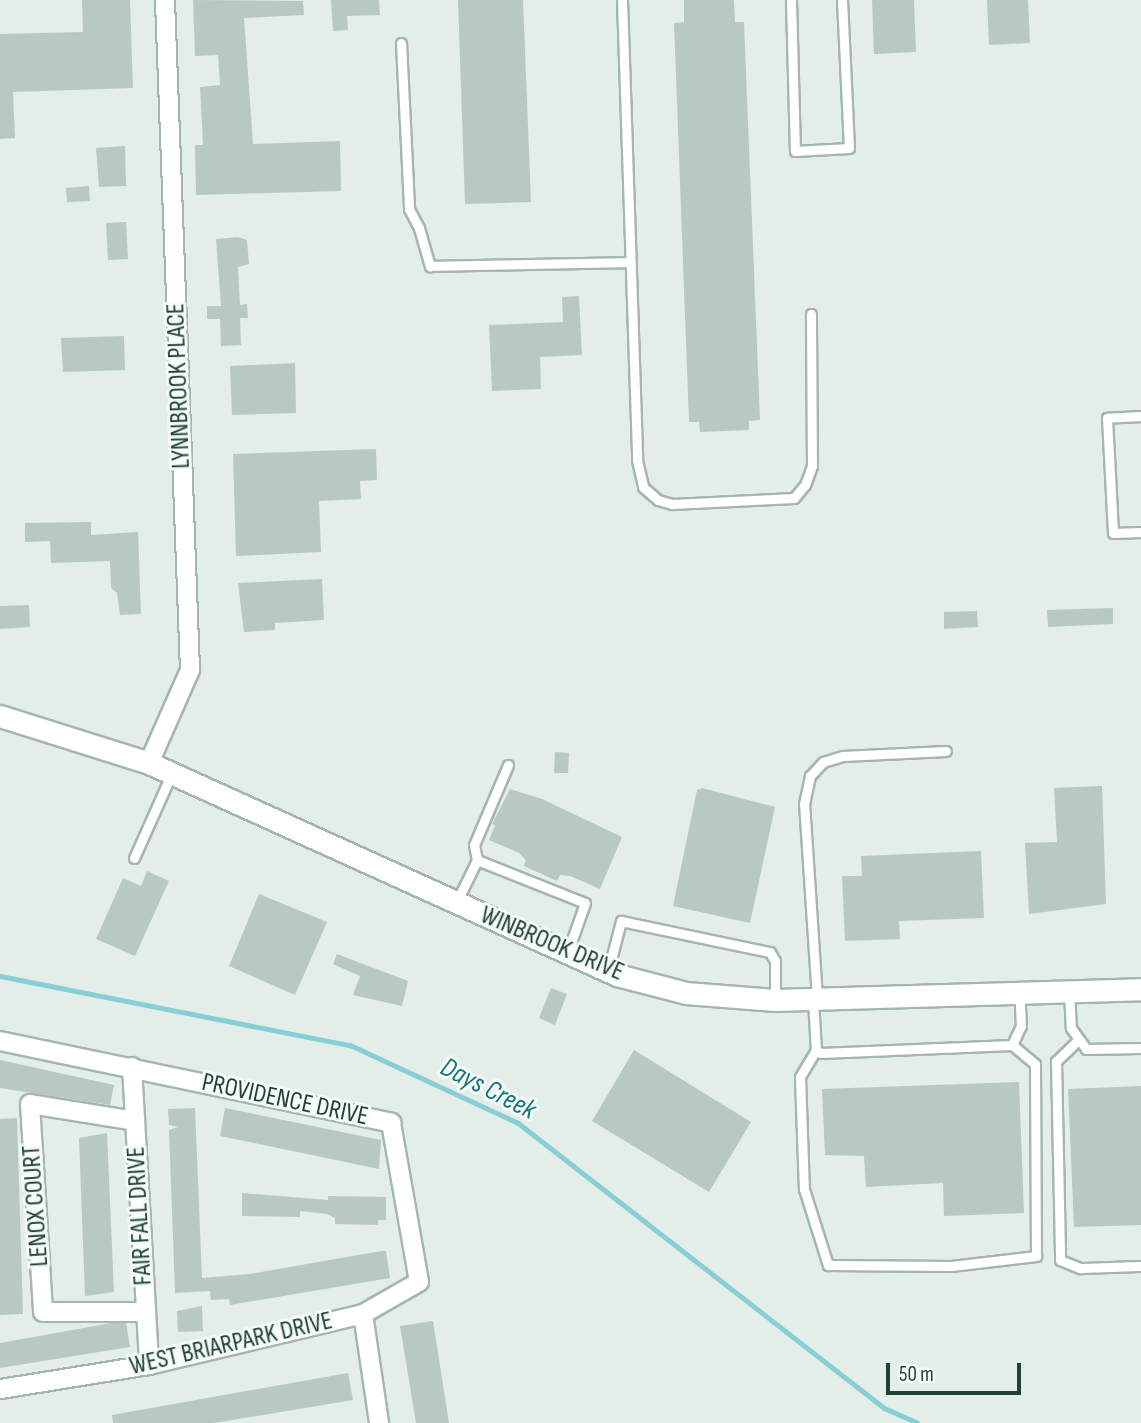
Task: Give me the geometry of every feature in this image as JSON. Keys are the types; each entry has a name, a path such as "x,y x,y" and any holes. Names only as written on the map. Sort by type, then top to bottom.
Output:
{"street":[{"name":"LYNNBROOK PLACE","path":"149,763 190,670 164,0"},
{"name":"WINBROOK DRIVE","path":"0,716 149,763 608,971 686,993 775,1000 1141,989"},
{"name":"PROVIDENCE DRIVE","path":"0,1041 391,1123 419,1282 363,1314"},
{"name":"FAIR FALL DRIVE","path":"132,1067 149,1365"},
{"name":"LENOX COURT","path":"135,1121 30,1104 43,1312 146,1312"},
{"name":"WEST BRIARPARK DRIVE","path":"0,1389 149,1365 363,1314 378,1418"}],"lane":[{"path":"622,0 637,460 643,487 665,502 794,498 805,485 812,466 811,314"},
{"path":"791,0 795,151 849,148 842,0"},
{"path":"401,43 409,209 419,228 430,266 630,262"},
{"path":"1141,416 1107,418 1113,533 1141,532"},
{"path":"816,1050 1012,1045 1035,1064 1036,1256 951,1266 828,1265 804,1189 800,1077 816,1050 804,804 810,776 823,762 844,756 946,751"},
{"path":"456,902 477,860 474,845 508,765"},
{"path":"134,858 172,774"},
{"path":"477,860 585,903 568,953"},
{"path":"608,971 621,921 770,952 775,961 775,1000"},
{"path":"1069,991 1076,1042 1086,1049 1141,1048"},
{"path":"1012,1045 1021,1026 1019,992"},
{"path":"1076,1042 1056,1061 1060,1259 1080,1268 1141,1266"}],"building":[{"path":"82,0 130,0 133,88 13,92 15,138 0,139 0,34 83,32"},
{"path":"193,0 303,1 304,15 244,18 253,144 340,141 341,191 196,195 195,145 203,145 200,87 220,85 218,55 195,56"},
{"path":"331,0 379,0 380,15 347,16 348,30 333,31"},
{"path":"458,0 523,0 531,202 465,204"},
{"path":"684,0 734,0 735,22 744,22 760,420 749,421 749,430 700,432 699,422 689,422 674,23 684,22"},
{"path":"872,0 914,0 916,52 874,54"},
{"path":"987,0 1028,0 1030,43 989,45"},
{"path":"125,146 126,186 99,187 96,148"},
{"path":"89,186 90,201 67,202 66,188"},
{"path":"126,222 128,259 108,260 106,223"},
{"path":"238,237 247,240 249,264 238,267 240,305 247,304 248,318 240,318 241,345 221,346 220,319 207,319 207,306 221,306 216,239"},
{"path":"579,296 582,355 540,357 541,389 492,391 489,325 563,322 562,297"},
{"path":"124,336 125,370 63,372 61,338"},
{"path":"295,363 296,413 232,415 230,366"},
{"path":"376,449 377,480 360,481 361,499 319,501 321,552 236,556 233,454"},
{"path":"91,522 91,535 138,532 141,614 120,615 117,593 111,588 110,561 51,563 50,541 25,542 25,523"},
{"path":"322,579 324,620 275,623 275,630 244,632 238,583"},
{"path":"29,605 30,627 0,629 0,606"},
{"path":"1113,608 1113,624 1048,627 1047,610"},
{"path":"977,611 978,627 944,629 944,612"},
{"path":"555,752 569,753 568,773 554,773"},
{"path":"1102,786 1106,904 1029,914 1025,843 1057,842 1054,788"},
{"path":"702,788 775,807 750,923 673,906 697,790"},
{"path":"510,789 542,799 622,837 600,889 570,876 560,875 557,881 524,866 526,860 519,853 489,840 495,825 492,824"},
{"path":"981,851 984,918 899,921 900,939 845,941 842,876 862,876 861,856"},
{"path":"147,871 169,881 135,956 96,939 123,878 141,886"},
{"path":"259,894 327,922 295,995 229,966"},
{"path":"337,954 408,981 402,1006 353,995 360,976 333,964"},
{"path":"551,988 567,994 555,1025 539,1018"},
{"path":"634,1050 751,1122 709,1192 592,1121"},
{"path":"0,1060 114,1085 110,1105 0,1088"},
{"path":"1019,1082 1024,1213 944,1216 943,1183 866,1187 864,1156 825,1155 822,1089"},
{"path":"1141,1086 1141,1225 1074,1227 1068,1089"},
{"path":"195,1108 202,1278 250,1274 386,1251 390,1278 230,1305 229,1299 211,1300 210,1291 175,1293 169,1130 178,1127 169,1125 168,1109"},
{"path":"225,1108 381,1140 379,1169 220,1136"},
{"path":"17,1118 23,1314 0,1315 0,1119"},
{"path":"107,1133 114,1292 85,1296 79,1138"},
{"path":"242,1193 328,1200 328,1196 386,1197 386,1220 378,1220 378,1225 335,1224 335,1218 327,1214 300,1211 300,1217 242,1216"},
{"path":"202,1306 203,1331 178,1332 177,1311"},
{"path":"433,1321 449,1423 416,1423 400,1326"},
{"path":"111,1323 126,1323 130,1347 0,1368 0,1343"},
{"path":"348,1373 353,1400 214,1423 113,1423 112,1415"}],"waterway":[{"name":"Days Creek","path":"0,976 350,1045 518,1123 884,1408 917,1423"}]}
